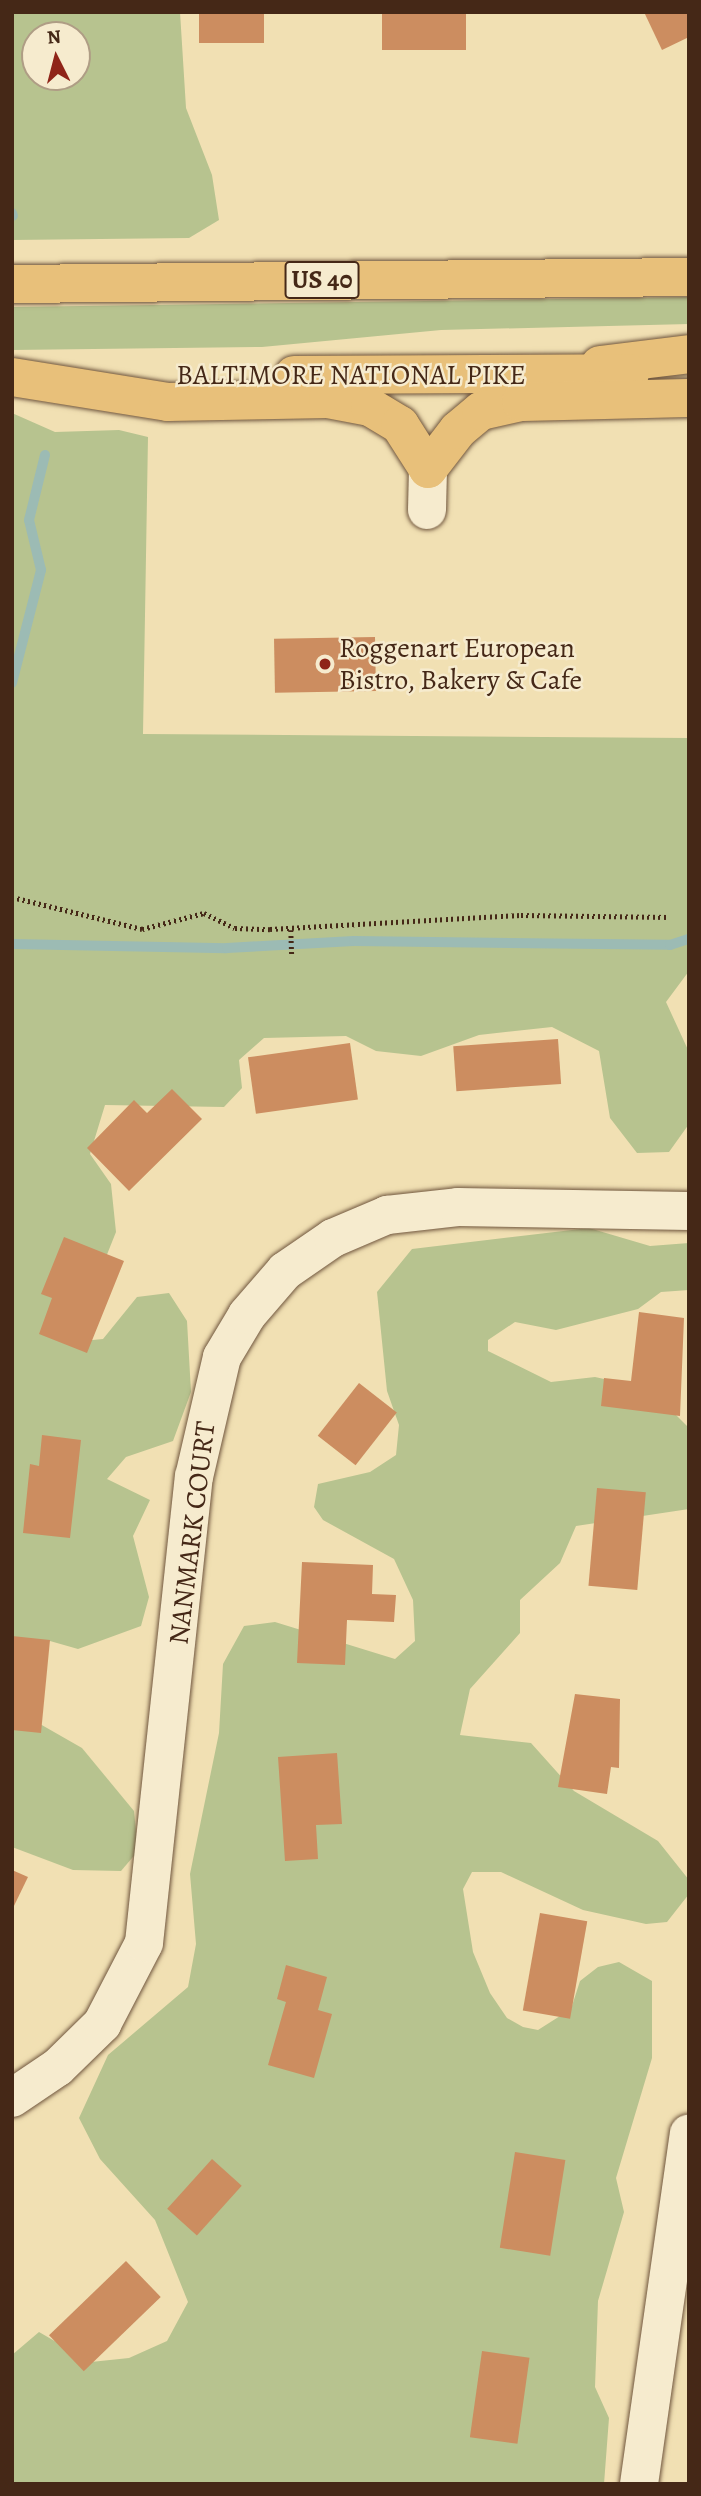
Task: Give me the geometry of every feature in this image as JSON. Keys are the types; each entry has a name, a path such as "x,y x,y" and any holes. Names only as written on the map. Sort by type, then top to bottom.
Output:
{"main road":[{"name":"US 40","path":"12,284 689,276"},
{"path":"522,374 689,354"},
{"name":"BALTIMORE NATIONAL PIKE","path":"12,377 689,373"},
{"path":"12,377 168,402 328,399 370,407 400,425 428,469 458,429 481,411 522,402 689,398"}],"street":[{"path":"427,510 428,469"},
{"name":"NANMARK COURT","path":"12,2098 58,2067 103,2024 144,1943 194,1477 222,1357 247,1315 285,1271 333,1238 387,1216 458,1207 689,1211"},
{"path":"639,2484 689,2134"}],"path":[{"path":"12,897 142,929 204,913 235,928 291,930 521,915 669,917"},
{"path":"291,930 292,956"}],"green space":[{"path":"12,12 180,12 186,108 212,175 219,220 189,238 12,240"},
{"path":"689,297 689,324 441,330 262,347 12,350 12,307"},
{"path":"12,413 55,432 119,430 148,437 143,734 689,738 689,971 666,1002 689,1052 689,1124 669,1152 637,1153 610,1118 599,1051 552,1027 479,1035 421,1056 376,1051 346,1036 264,1038 239,1060 242,1088 224,1107 105,1105 90,1154 111,1184 116,1232 72,1342 103,1339 137,1297 169,1293 187,1321 191,1392 173,1441 126,1457 107,1479 150,1500 133,1536 149,1597 141,1626 78,1649 50,1641 15,1670 12,1692"},
{"path":"589,1228 650,1246 689,1243 689,1290 661,1292 638,1309 556,1330 515,1322 488,1340 488,1351 551,1382 595,1377 636,1386 673,1412 689,1428 689,1509 576,1526 560,1563 520,1600 520,1633 470,1689 460,1735 531,1743 574,1791 658,1841 689,1880 689,1894 667,1922 646,1924 583,1910 501,1872 472,1872 463,1889 473,1952 490,1993 507,2018 523,2027 538,2030 571,2009 580,1981 598,1967 619,1962 652,1981 652,2058 616,2178 624,2212 598,2301 595,2387 609,2418 604,2484 12,2484 12,2355 39,2332 91,2362 129,2358 167,2341 188,2302 155,2220 100,2159 79,2118 108,2055 188,1987 196,1944 190,1874 219,1733 223,1664 244,1626 275,1622 395,1659 415,1641 413,1600 394,1559 323,1520 314,1507 318,1484 370,1472 396,1455 399,1425 387,1391 377,1292 412,1249"},
{"path":"12,1708 82,1748 134,1811 138,1851 121,1871 73,1870 12,1847"}],"building":[{"path":"199,12 264,12 264,43 199,43"},
{"path":"382,12 466,12 466,50 382,50"},
{"path":"644,12 689,12 689,37 662,50"},
{"name":"Roggenart European Bistro, Bakery & Cafe","path":"375,637 376,691 275,693 274,639"},
{"path":"558,1039 561,1084 456,1091 453,1046"},
{"path":"350,1043 358,1099 256,1114 248,1057"},
{"path":"172,1089 202,1119 129,1191 87,1148 134,1100 147,1113"},
{"path":"64,1237 124,1261 87,1353 39,1334 52,1298 41,1294"},
{"path":"639,1312 684,1318 680,1416 601,1406 604,1378 631,1381"},
{"path":"359,1383 397,1413 356,1465 318,1436"},
{"path":"42,1435 81,1440 70,1538 23,1533 30,1464 39,1466"},
{"path":"597,1488 646,1492 637,1590 588,1586"},
{"path":"302,1562 373,1565 372,1594 396,1595 394,1622 347,1620 345,1665 297,1663"},
{"path":"12,1636 50,1640 41,1733 12,1730"},
{"path":"575,1694 620,1699 619,1768 611,1767 607,1794 558,1787"},
{"path":"337,1753 342,1824 316,1825 318,1859 285,1861 278,1757"},
{"path":"12,1870 28,1877 12,1910"},
{"path":"540,1913 587,1921 570,2019 523,2010"},
{"path":"286,1965 327,1977 318,2010 332,2014 314,2078 268,2065 286,2002 277,1999"},
{"path":"515,2152 565,2160 550,2256 500,2248"},
{"path":"212,2159 242,2186 197,2236 167,2209"},
{"path":"126,2261 161,2297 84,2371 49,2335"},
{"path":"482,2351 530,2358 517,2444 470,2437"}],"waterway":[{"path":"12,683 41,570 29,520 45,455"},
{"path":"12,944 227,948 354,941 670,945 689,939"}],"place":[{"name":"Roggenart European Bistro, Bakery & Cafe","path":"325,664"}]}
